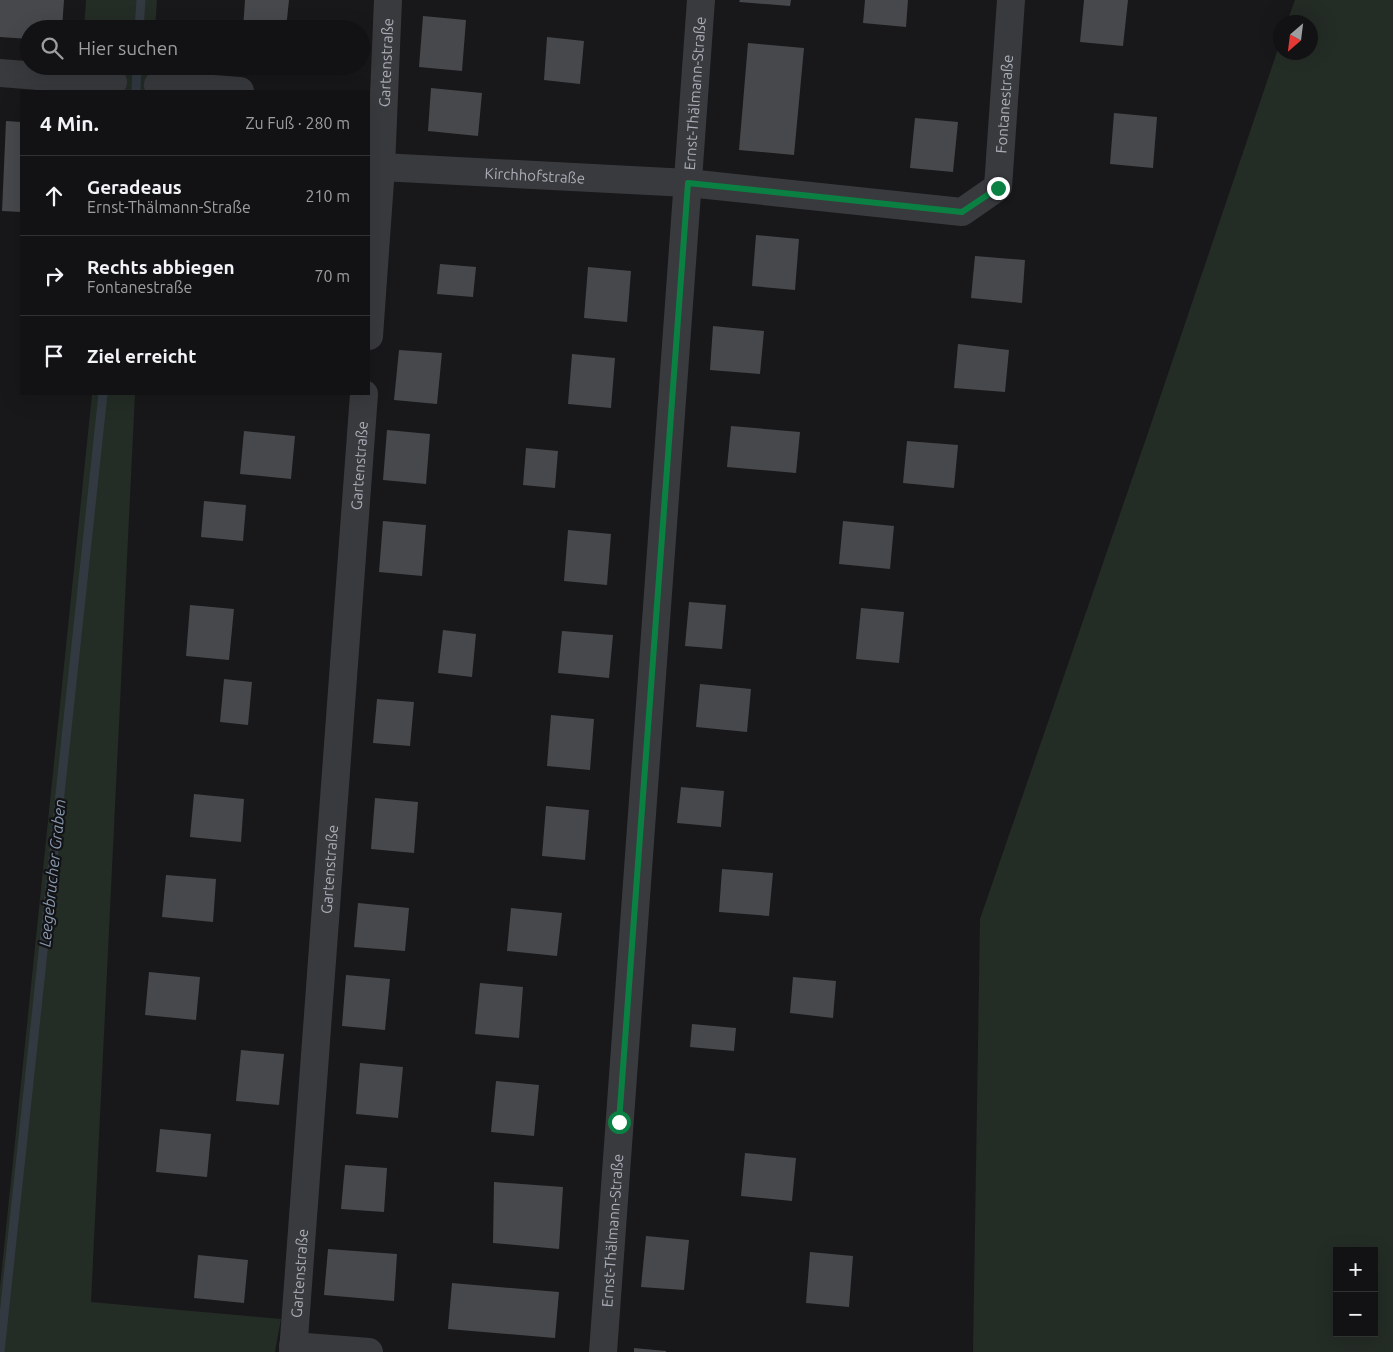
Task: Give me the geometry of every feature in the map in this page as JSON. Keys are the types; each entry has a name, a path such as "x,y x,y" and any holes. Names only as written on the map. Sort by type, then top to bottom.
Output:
{"street":[{"name":"Gartenstraße","path":"370,322 381,167 376,102 388,0"},
{"name":"Ernst-Thälmann-Straße","path":"603,1352 701,0"},
{"name":"Fontanestraße","path":"688,183 962,212 998,188 1011,0"},
{"path":"0,73 20,75"},
{"path":"25,75 113,82"},
{"path":"158,85 226,90"},
{"name":"Kirchhofstraße","path":"381,167 688,183"},
{"name":"Gartenstraße","path":"364,395 293,1349 369,1352"}],"shaded area":[{"path":"86,0 157,0 156,20 85,20"},
{"path":"1295,0 1393,0 1393,1352 973,1352 980,919 1274,60 1318,60 1318,15 1290,15"},
{"path":"93,75 151,75 149,90 109,90"},
{"path":"92,395 135,395 91,1302 281,1319 275,1352 0,1352 0,1287"}],"building":[{"path":"0,0 64,0 63,20 20,20 20,38 0,37"},
{"path":"245,0 289,0 287,20 244,20"},
{"path":"740,0 791,0 790,6 739,2"},
{"path":"865,0 908,0 906,27 863,23"},
{"path":"1084,0 1128,0 1123,46 1080,42"},
{"path":"423,16 466,20 462,71 419,67"},
{"path":"547,37 584,41 580,84 544,80"},
{"path":"748,43 804,48 794,155 739,150"},
{"path":"431,88 482,93 478,136 428,131"},
{"path":"1114,113 1157,117 1153,168 1110,164"},
{"path":"915,118 958,122 953,172 910,168"},
{"path":"6,121 20,122 20,212 2,211"},
{"path":"756,235 799,239 795,290 752,286"},
{"path":"975,256 1025,260 1022,303 971,298"},
{"path":"440,264 476,267 473,297 437,294"},
{"path":"588,267 631,271 627,322 584,318"},
{"path":"713,326 764,331 760,374 710,370"},
{"path":"958,344 1009,350 1005,392 954,388"},
{"path":"399,350 442,353 437,404 394,400"},
{"path":"572,354 615,358 611,408 568,404"},
{"path":"731,426 800,432 796,473 727,467"},
{"path":"387,430 430,434 426,484 383,480"},
{"path":"244,431 295,436 291,479 240,474"},
{"path":"907,441 958,445 954,488 903,483"},
{"path":"526,448 558,451 555,488 523,485"},
{"path":"204,501 246,505 243,541 201,537"},
{"path":"383,521 426,525 422,576 379,572"},
{"path":"843,521 894,526 890,569 839,564"},
{"path":"568,530 611,534 607,585 564,581"},
{"path":"689,602 726,605 722,649 685,646"},
{"path":"190,605 234,609 229,660 186,656"},
{"path":"861,608 904,612 899,663 856,659"},
{"path":"443,630 476,634 472,677 438,673"},
{"path":"562,631 613,635 609,678 558,673"},
{"path":"224,679 252,682 248,725 220,722"},
{"path":"700,684 751,689 747,732 696,727"},
{"path":"377,699 414,702 410,746 373,743"},
{"path":"551,715 594,719 590,770 547,766"},
{"path":"681,787 724,791 721,827 677,823"},
{"path":"194,794 244,799 241,842 190,837"},
{"path":"375,798 418,802 414,853 371,849"},
{"path":"546,806 589,810 585,860 542,856"},
{"path":"722,869 773,873 769,916 719,912"},
{"path":"166,875 216,879 213,922 162,917"},
{"path":"358,903 409,908 405,951 354,947"},
{"path":"511,908 562,913 557,956 507,951"},
{"path":"149,972 200,977 196,1020 145,1015"},
{"path":"346,975 390,979 385,1030 342,1026"},
{"path":"793,977 836,981 833,1018 790,1013"},
{"path":"480,983 523,987 519,1038 475,1034"},
{"path":"692,1024 736,1028 734,1051 690,1047"},
{"path":"241,1050 284,1054 279,1105 236,1101"},
{"path":"360,1063 403,1067 398,1118 356,1114"},
{"path":"496,1081 539,1085 534,1136 491,1132"},
{"path":"160,1129 211,1134 207,1177 156,1172"},
{"path":"745,1153 796,1158 792,1201 741,1196"},
{"path":"345,1165 387,1168 384,1212 341,1209"},
{"path":"494,1182 563,1187 559,1249 493,1243"},
{"path":"646,1236 689,1240 684,1290 641,1287"},
{"path":"328,1249 397,1254 394,1301 324,1295"},
{"path":"810,1252 853,1256 849,1307 806,1303"},
{"path":"198,1255 248,1260 244,1303 194,1298"},
{"path":"452,1283 559,1292 555,1338 448,1329"},
{"path":"634,1348 666,1351 666,1352 634,1352"}],"waterway":[{"name":"Leegebrucher Graben","path":"140,20 141,0"},
{"name":"Leegebrucher Graben","path":"136,90 137,75"},
{"name":"Leegebrucher Graben","path":"0,1352 103,395"}],"route":[{"path":"619,1122 688,183 962,212 998,188"}]}
